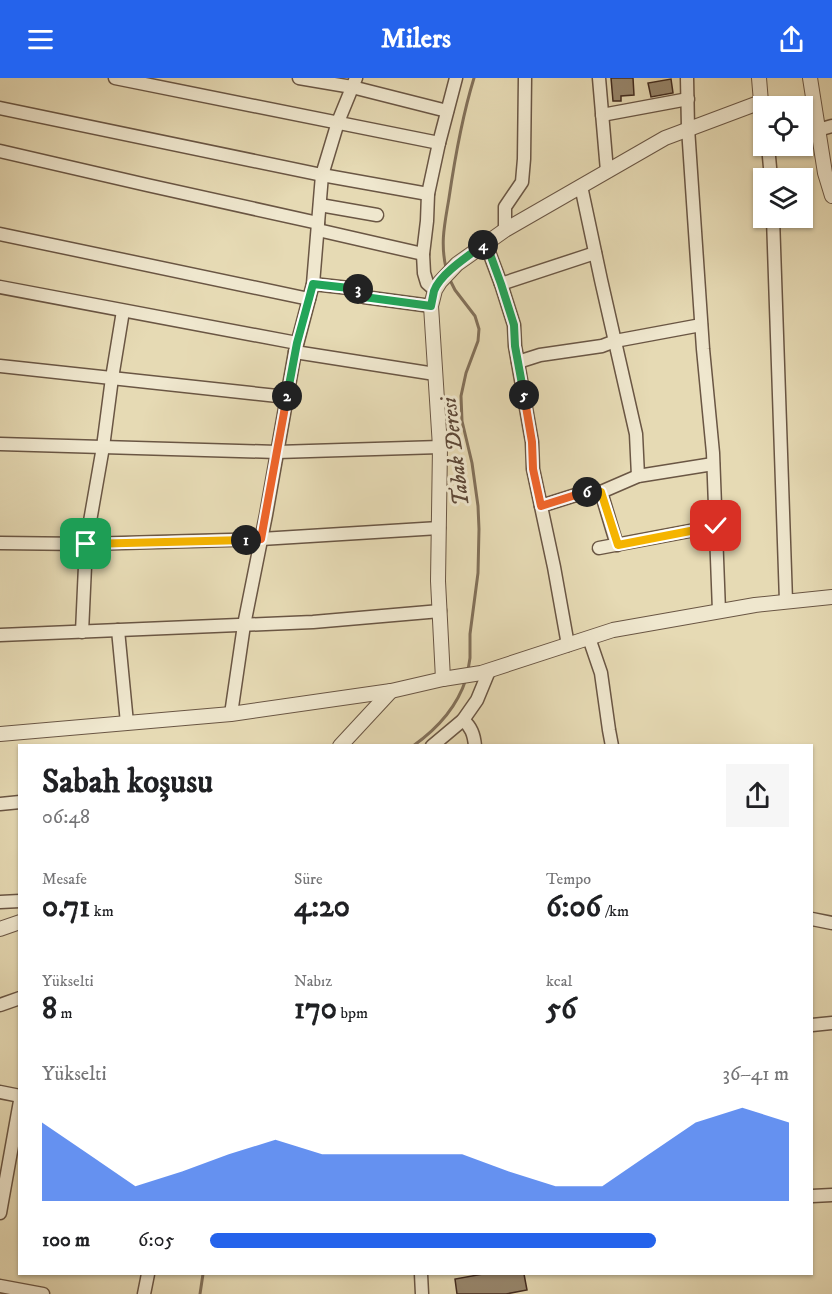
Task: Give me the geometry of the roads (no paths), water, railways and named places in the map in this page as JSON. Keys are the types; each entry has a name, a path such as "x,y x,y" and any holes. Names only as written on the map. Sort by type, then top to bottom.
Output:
{"street":[{"path":"116,78 439,142"},
{"path":"299,78 354,82 447,111"},
{"path":"437,286 425,279 424,273 423,254 428,194 456,78"},
{"path":"505,230 505,207 522,182 525,78"},
{"path":"599,78 607,171"},
{"path":"687,78 688,129 701,325 713,464 719,611"},
{"path":"759,78 760,96"},
{"path":"810,78 825,173 832,196"},
{"path":"231,714 244,625 296,347 313,284 322,175 338,122 354,82"},
{"path":"602,115 688,99"},
{"path":"447,678 438,581 440,447 431,306 437,286 457,264 505,230 607,171 665,138 753,105"},
{"path":"0,108 322,175 428,194"},
{"path":"818,130 832,126"},
{"path":"0,151 318,226 423,254"},
{"path":"582,186 636,434 638,476"},
{"path":"320,205 377,215"},
{"path":"773,228 786,601"},
{"path":"0,234 309,299"},
{"path":"486,243 514,325 515,346 532,442 533,469 568,645"},
{"path":"501,284 595,253"},
{"path":"313,284 358,289 364,297 431,306"},
{"path":"0,287 435,374"},
{"path":"82,632 86,544 123,311"},
{"path":"518,362 540,355 602,346 615,340 701,325"},
{"path":"0,366 287,398"},
{"path":"0,444 277,452 440,447"},
{"path":"541,506 582,493 601,492 638,476 713,464"},
{"path":"601,492 618,545"},
{"path":"599,548 716,526"},
{"path":"0,543 86,544 261,539 439,528"},
{"path":"0,735 231,714 392,692 447,678 485,672 612,630 755,605 832,597"},
{"path":"0,635 313,622 440,612"},
{"path":"118,630 127,723"},
{"path":"589,638 601,673 612,744"},
{"path":"434,744 463,720 477,700 485,672"},
{"path":"342,744 392,692"},
{"path":"463,720 471,728 475,744"},
{"path":"0,804 18,802"},
{"path":"0,902 18,901"},
{"path":"813,919 832,923"},
{"path":"0,928 18,923"},
{"path":"0,1005 18,999"},
{"path":"813,1025 832,1023"},
{"path":"0,1092 18,1096"},
{"path":"1,1207 18,1112"},
{"path":"813,1196 832,1196"},
{"path":"144,1294 148,1275"},
{"path":"422,1275 422,1294"},
{"path":"0,1286 43,1294"}],"waterway":[{"name":"Tabak Deresi","path":"446,268 443,250 445,224 459,137 474,78"},
{"name":"Tabak Deresi","path":"450,280 475,316 479,329 478,341 466,373 461,396 462,421 472,463 479,529 478,573 468,670"},
{"name":"Tabak Deresi","path":"415,744 445,717 466,679"},
{"name":"Tabak Deresi","path":"200,1294 203,1275"}]}
